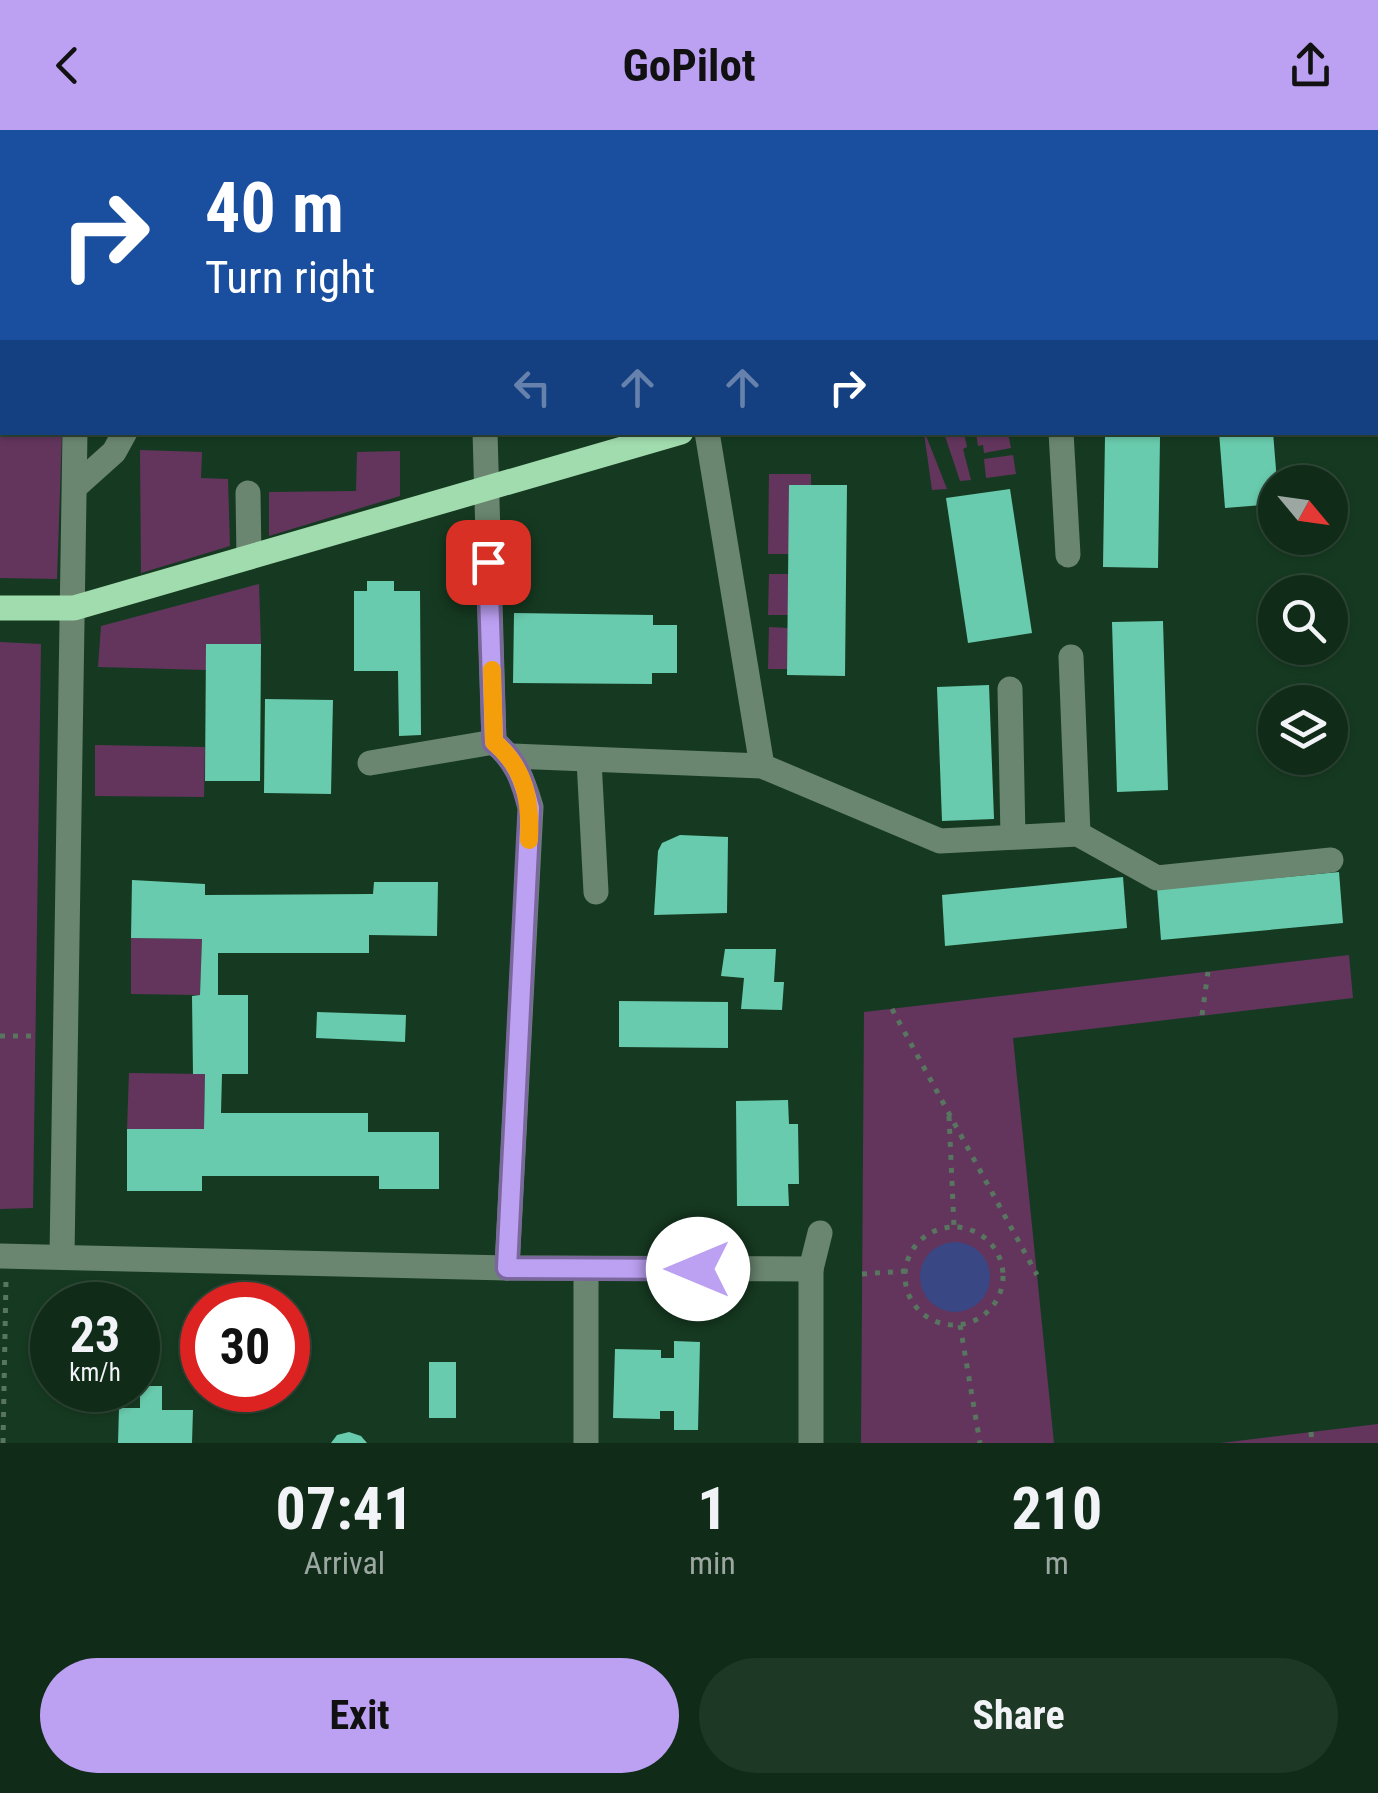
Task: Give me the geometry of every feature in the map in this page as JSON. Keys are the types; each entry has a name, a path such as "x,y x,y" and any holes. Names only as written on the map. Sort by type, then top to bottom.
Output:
{"main road":[{"path":"0,608 74,608 671,435"}],"street":[{"path":"62,1256 75,435"},
{"path":"75,487 114,452 123,435"},
{"path":"485,435 485,489 503,749 524,781 530,808 507,1268"},
{"path":"707,435 762,766"},
{"path":"1060,435 1068,555"},
{"path":"248,493 249,557"},
{"path":"1071,657 1078,834"},
{"path":"1010,689 1013,837"},
{"path":"370,763 503,749 589,760 762,766 940,842 1078,834 1157,878 1331,860"},
{"path":"589,760 596,892"},
{"path":"811,1443 811,1269 820,1233"},
{"path":"3,1256 507,1268 811,1269"},
{"path":"586,1268 586,1443"}],"path":[{"path":"1202,1016 1208,972"},
{"path":"892,1009 1037,1275"},
{"path":"0,1036 35,1036"},
{"path":"949,1113 954,1227"},
{"path":"954,1227 984,1237 1002,1264 1003,1281 989,1310 960,1325 944,1324 917,1308 909,1295 906,1271 913,1249 924,1237 954,1227"},
{"path":"3,1256 4,1443"},
{"path":"862,1274 906,1271"},
{"path":"960,1325 980,1443"},
{"path":"1311,1432 1312,1443"}],"shaded area":[{"path":"0,435 62,435 57,579 0,578"},
{"path":"924,435 947,489 932,490"},
{"path":"945,435 964,435 967,447 963,449 971,480 960,481"},
{"path":"976,435 1008,435 1011,448 984,453 983,445 978,446"},
{"path":"140,450 202,452 201,478 228,479 230,546 141,573"},
{"path":"400,451 400,496 269,536 269,492 356,491 357,452"},
{"path":"1013,455 1016,474 986,478 984,459"},
{"path":"769,474 811,474 811,485 789,485 789,554 768,554"},
{"path":"769,574 788,574 788,615 768,615"},
{"path":"259,584 261,644 206,644 206,670 98,667 101,626"},
{"path":"769,627 788,628 787,669 768,669"},
{"path":"0,642 41,644 33,1208 0,1209"},
{"path":"95,745 205,747 204,797 95,796"},
{"path":"131,938 202,939 200,995 131,994"},
{"path":"1349,955 1353,998 1013,1038 1054,1443 861,1443 864,1012"},
{"path":"129,1073 205,1074 204,1129 127,1129"},
{"path":"1378,1424 1378,1443 1221,1443"}],"water":[{"path":"955,1242 980,1252 990,1277 980,1302 955,1312 930,1302 920,1277 930,1252"}],"building":[{"path":"1219,435 1273,435 1276,465 1258,465 1258,505 1225,508"},
{"path":"1105,436 1160,437 1158,568 1103,567"},
{"path":"789,485 847,485 845,676 787,675"},
{"path":"1010,489 1032,633 968,643 946,498"},
{"path":"367,581 394,581 394,591 420,591 421,735 399,736 398,671 354,671 354,591 367,591"},
{"path":"514,613 653,615 653,625 677,625 677,673 652,673 652,684 513,683"},
{"path":"1163,621 1168,790 1117,792 1112,622"},
{"path":"206,644 261,644 260,781 205,781"},
{"path":"989,685 994,819 942,821 937,687"},
{"path":"265,699 333,700 331,794 264,793"},
{"path":"680,835 728,837 727,913 654,915 658,851 662,843"},
{"path":"1339,872 1343,923 1161,940 1157,889"},
{"path":"1123,877 1127,928 945,946 942,895"},
{"path":"132,880 205,884 205,895 373,894 374,882 438,882 437,936 369,935 369,953 218,953 218,995 248,995 248,1074 222,1074 221,1113 368,1113 368,1132 439,1132 439,1189 379,1189 379,1176 202,1176 202,1191 127,1191 127,1129 204,1129 205,1074 193,1074 192,996 200,995 202,939 131,938"},
{"path":"725,949 776,949 774,982 784,982 782,1010 741,1009 744,978 721,976"},
{"path":"619,1001 728,1002 728,1048 619,1047"},
{"path":"317,1012 406,1015 405,1042 316,1038"},
{"path":"788,1100 789,1124 798,1124 799,1184 788,1184 789,1206 737,1206 736,1101"},
{"path":"674,1341 700,1342 698,1430 674,1430 674,1411 660,1411 660,1419 613,1418 615,1349 661,1350 661,1358 674,1358"},
{"path":"429,1362 456,1362 456,1418 429,1418"},
{"path":"160,1386 162,1410 193,1412 192,1443 118,1443 119,1412 160,1412"},
{"path":"349,1432 367,1443 331,1443 337,1435"}],"slow traffic":[{"path":"492,670 494,742 512,756 524,781 530,808 529,840"}],"route":[{"path":"488,562 494,742 512,756 524,781 530,808 507,1268 698,1269"}]}
